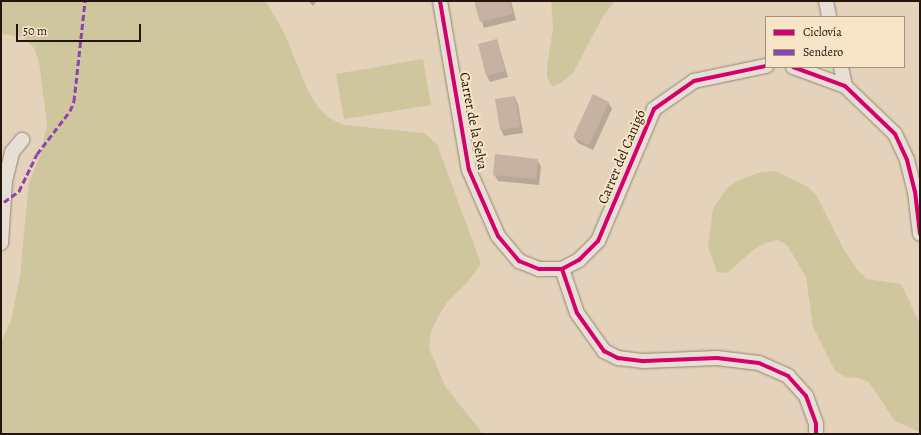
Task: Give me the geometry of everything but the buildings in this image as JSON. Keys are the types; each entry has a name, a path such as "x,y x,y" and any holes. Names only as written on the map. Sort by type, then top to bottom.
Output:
{"street":[{"name":"Carrer de la Selva","path":"440,1 468,170 498,236 519,261 539,269 562,269"},
{"path":"826,1 830,16"},
{"name":"Carrer del Canigó","path":"562,269 579,260 598,241 654,109 694,81 765,66"},
{"path":"796,68 845,86 895,134 907,160 915,191 920,234"},
{"path":"841,68 845,86"},
{"path":"1,243 4,181 12,152 22,140"},
{"path":"562,269 577,313 604,351 618,358 644,362 718,358 759,363 788,376 806,396 816,424 816,434"}],"shaded area":[{"path":"1,1 266,1 284,33 309,93 318,107 329,118 343,125 424,133 437,144 481,264 466,284 448,301 439,315 431,331 429,348 445,386 483,434 1,434 1,342 11,321 20,276 29,182 41,153 47,124 39,62 34,48 23,37 1,34"},
{"path":"551,1 615,1 603,16 573,73 562,82 552,87 547,77 547,66 553,28"},
{"path":"423,59 431,105 344,119 336,74"},
{"path":"775,171 808,187 816,195 844,250 858,271 867,279 901,284 920,324 920,432 895,421 869,382 858,378 846,377 835,371 813,327 806,277 787,245 777,240 765,243 753,250 727,273 717,272 708,247 713,209 727,188 739,180 761,172"}],"marked path":[{"path":"4,202 19,191 37,154 70,111 74,101 85,1"}],"cycle path":[{"path":"440,1 469,170 498,236 519,261 539,269 562,269 579,260 598,241 654,109 694,81 765,66"},
{"path":"796,68 845,86 895,134 907,160 915,191 920,234"},
{"path":"562,269 577,313 604,351 618,358 644,361 717,358 759,363 788,376 806,396 816,424 816,434"}]}
